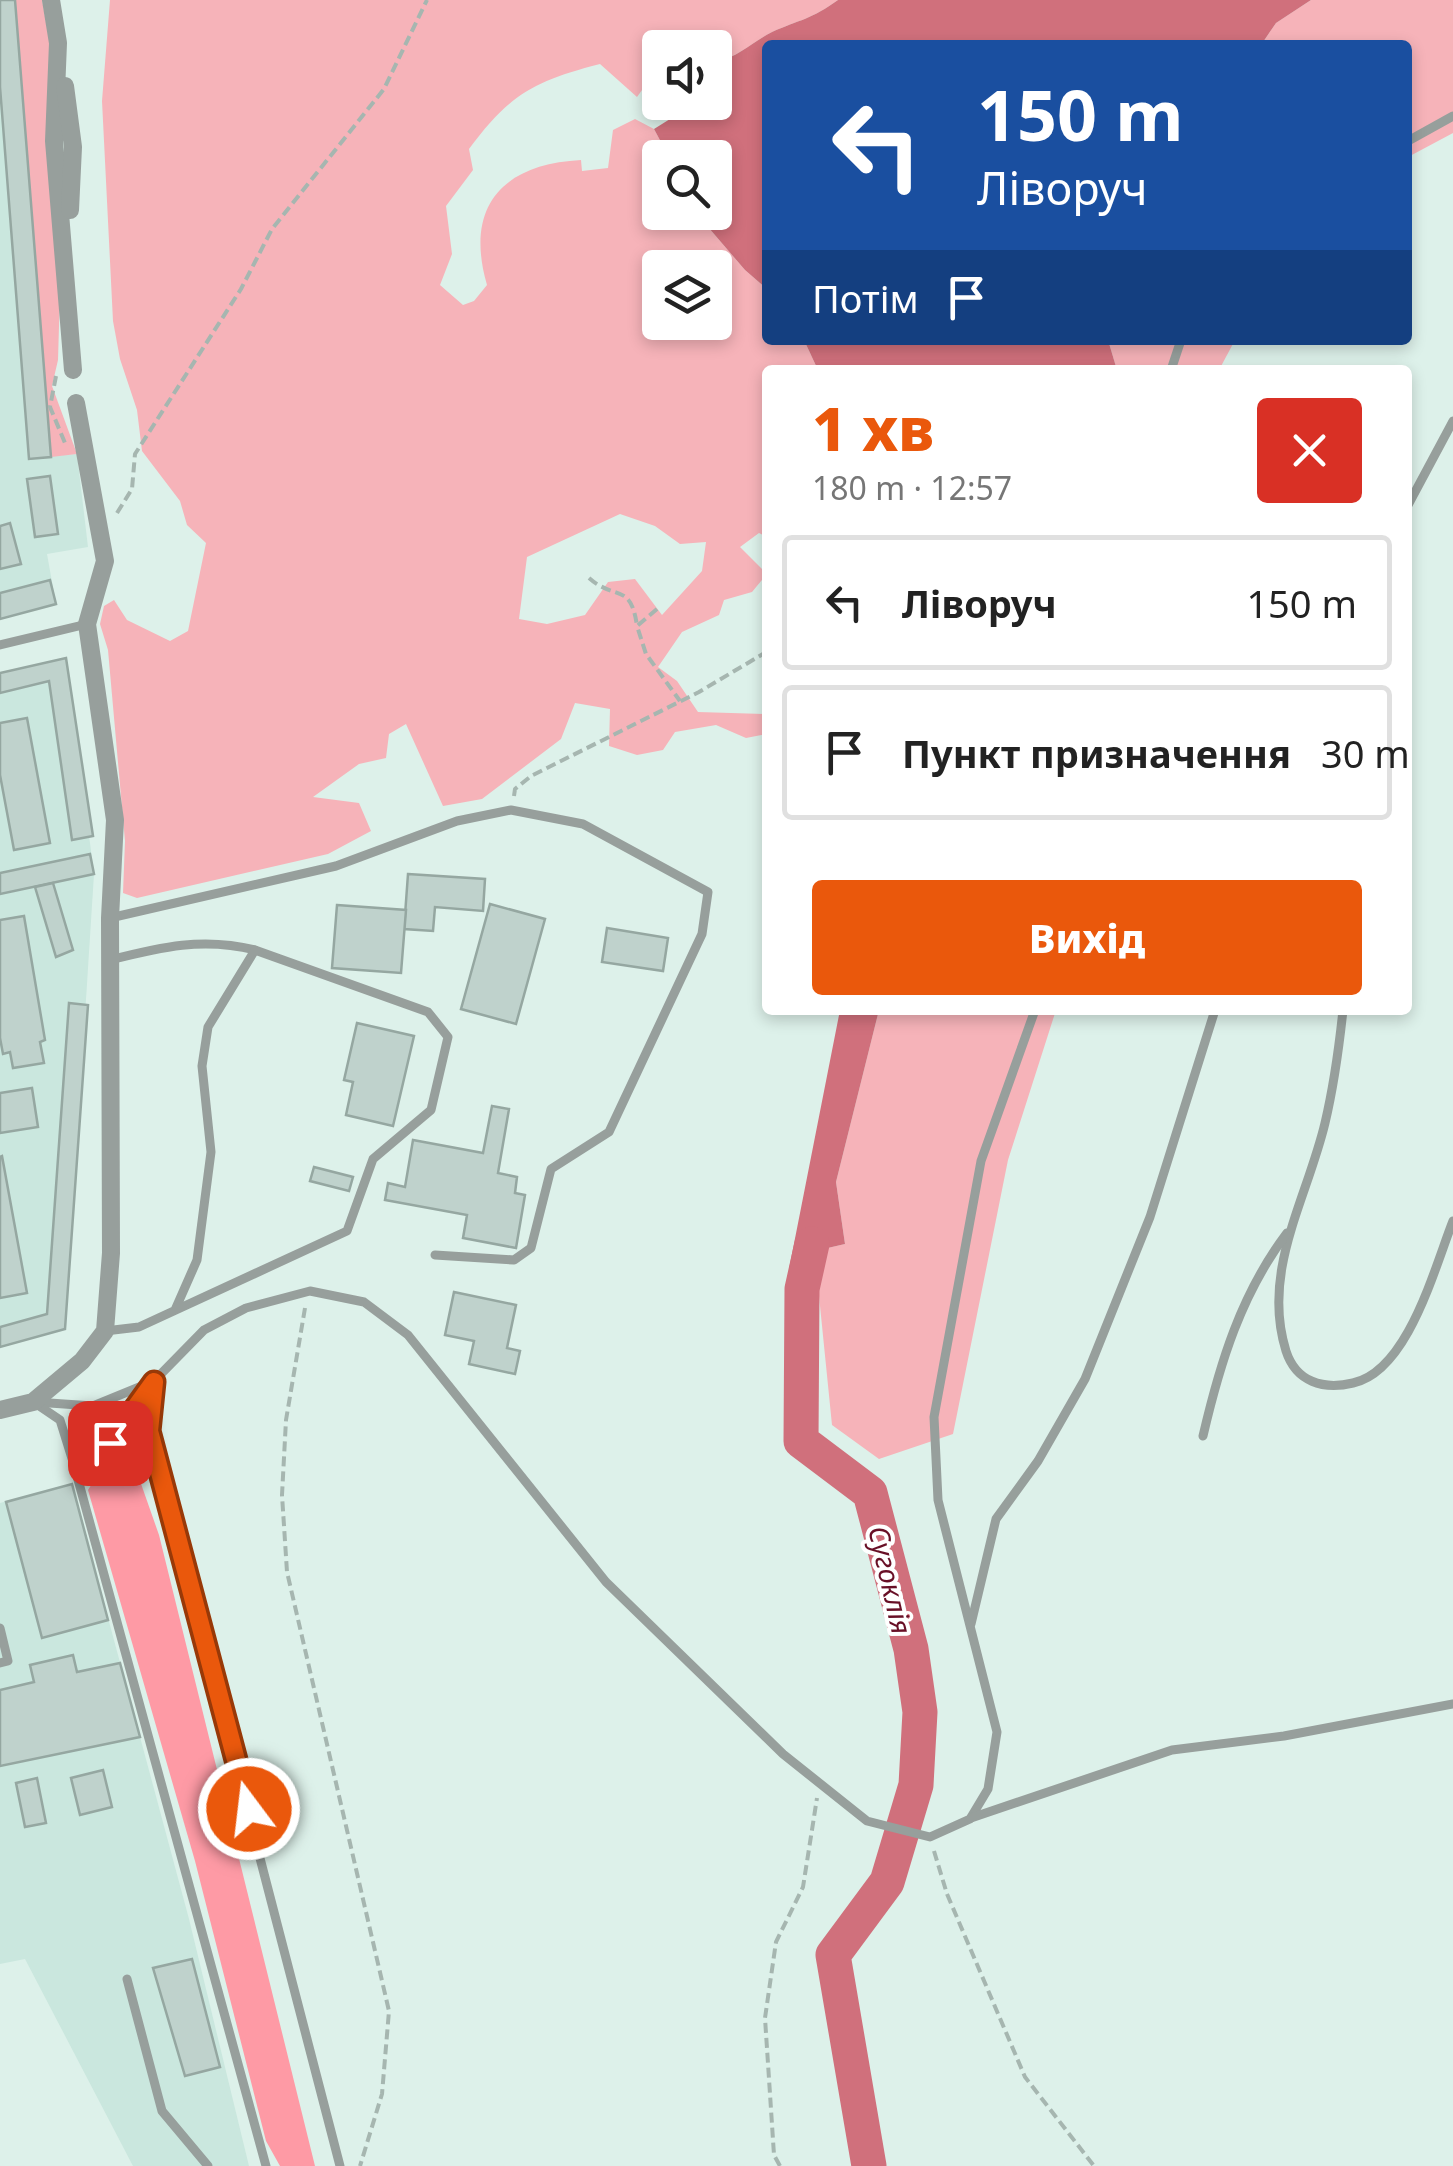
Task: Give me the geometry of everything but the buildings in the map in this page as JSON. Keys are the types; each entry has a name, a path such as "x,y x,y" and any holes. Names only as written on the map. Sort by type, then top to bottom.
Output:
{"street":[{"path":"51,0 58,43 54,140 73,370"},
{"path":"0,1410 33,1402 82,1362 105,1331 112,1253 110,918 115,820 87,624 104,561 76,403"}],"lane":[{"path":"1412,139 1453,116"},
{"path":"1412,498 1453,421"},
{"path":"0,644 87,624"},
{"path":"110,918 336,866 457,821 511,810 583,824 708,892 702,934 609,1132 550,1169 531,1248 514,1260 435,1255"},
{"path":"105,1331 139,1327 347,1231 374,1159 431,1110 448,1037 428,1012 230,944 178,942 110,960"},
{"path":"176,1310 198,1260 211,1152 202,1066 208,1027 256,950"},
{"path":"970,1819 988,1789 997,1732 938,1500 934,1418 981,1160 1034,1015"},
{"path":"970,1627 996,1519 1038,1461 1086,1379 1150,1217 1213,1015"},
{"path":"1342,1015 1339,1055 1324,1126 1290,1228 1278,1279 1278,1326 1291,1367 1314,1384 1339,1386 1366,1380 1392,1359 1453,1221"},
{"path":"1203,1436 1219,1367 1252,1287 1290,1228"},
{"path":"74,1464 110,1443 154,1382 204,1330 246,1308 310,1291 364,1302 408,1334 606,1582 784,1754 867,1821 925,1836 1172,1750 1284,1736 1453,1704"},
{"path":"33,1402 93,1406 154,1382"},
{"path":"154,1382 149,1431 340,2166"},
{"path":"33,1402 60,1420 74,1464 266,2166"},
{"path":"0,1628 8,1661 0,1663"},
{"path":"128,1979 162,2111 208,2166"}],"path":[{"path":"112,525 132,489 135,454 242,289 272,229 384,89 426,0"},
{"path":"589,578 624,593 634,603 646,654 680,701"},
{"path":"638,626 657,609"},
{"path":"511,810 515,789 532,776 762,654"},
{"path":"310,1291 294,1357 282,1495 288,1572 389,2012 382,2094 360,2166"},
{"path":"780,2166 774,2154 766,2018 776,1942 803,1888 810,1825 821,1784"},
{"path":"925,1836 1025,2077 1094,2166"}],"shaded area":[{"path":"0,0 15,0 51,456 77,454 88,547 47,554 56,604 0,619"},
{"path":"15,0 42,0 50,44 60,292 58,360 52,386 77,454 51,457"},
{"path":"110,0 838,0 732,56 732,30 642,30 642,90 637,97 600,64 525,92 497,115 469,149 473,170 446,206 452,254 440,285 463,305 474,301 487,285 481,233 496,194 511,180 554,163 581,160 582,171 608,168 613,130 635,119 654,129 660,140 642,140 642,230 711,230 728,250 642,250 642,340 732,340 732,255 762,285 762,345 806,345 816,365 762,365 762,534 740,547 762,569 762,580 752,592 724,600 719,615 682,632 658,667 677,681 698,712 762,714 762,735 746,738 716,725 675,732 663,750 637,755 609,746 610,709 575,703 561,739 482,799 443,806 406,724 389,734 386,758 359,764 313,797 359,803 371,831 328,854 137,898 123,893 125,841 108,650 100,624 104,606 114,600 127,620 170,641 188,631 206,543 187,525 180,501 142,451 137,410 120,359 113,321 102,101","holes":["620,514 655,526 680,544 706,542 702,571 662,615 635,579 608,582 585,615 547,624 519,619 527,557"]},
{"path":"838,0 1311,0 1276,23 1264,40 762,40 762,285 711,230 732,230 732,140 660,140 654,129 668,120 732,120 732,56 772,32"},
{"path":"1311,0 1453,0 1453,133 1412,155 1412,40 1264,40 1276,23"},
{"path":"806,345 1110,345 1116,365 816,365"},
{"path":"1110,345 1232,345 1222,365 1116,365"},
{"path":"66,658 94,874 65,1329 0,1347 0,673"},
{"path":"839,1015 878,1015 836,1182 845,1244 819,1250 818,1286 802,1289 789,1269"},
{"path":"878,1015 1054,1015 1008,1160 953,1434 879,1459 832,1425 818,1286 819,1250 845,1244 836,1182"},
{"path":"106,1462 139,1478 159,1535 315,2166 280,2166 266,2141 195,1861 88,1490"},
{"path":"72,1484 189,1919 249,2166 133,2166 25,1959 0,1964 0,1503"}],"waterway":[{"name":"Сугоклія","path":"812,1244 802,1289 801,1441 870,1493 911,1649 920,1712 916,1785 887,1882 833,1955 869,2166"}],"route":[{"path":"110,1443 154,1382 149,1431 249,1809"}]}
